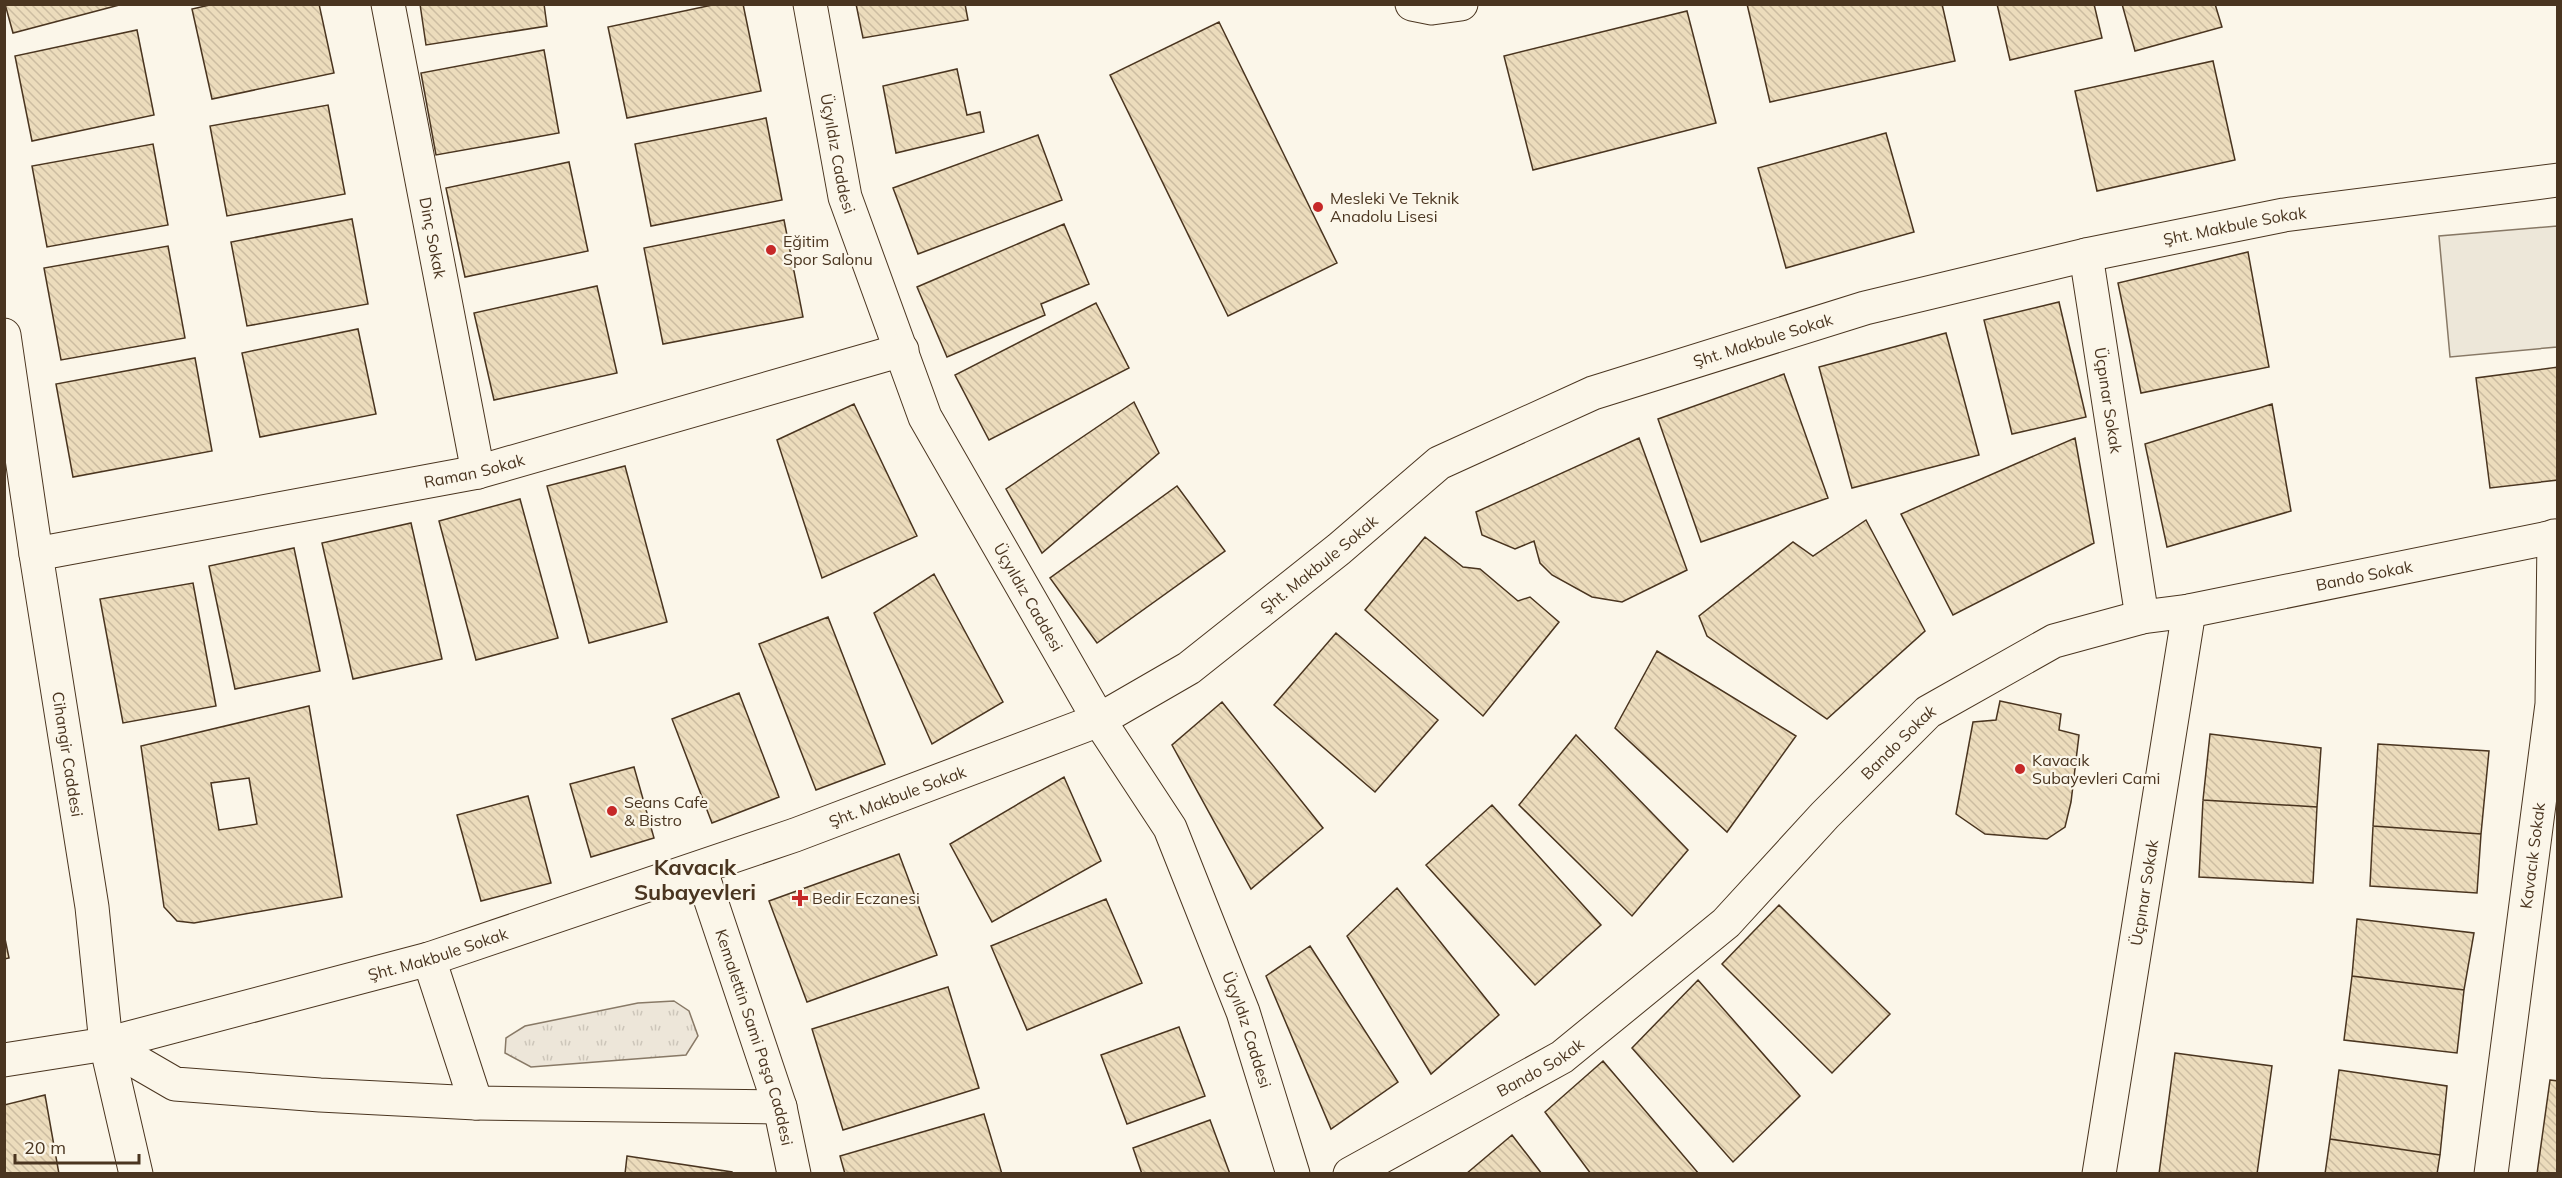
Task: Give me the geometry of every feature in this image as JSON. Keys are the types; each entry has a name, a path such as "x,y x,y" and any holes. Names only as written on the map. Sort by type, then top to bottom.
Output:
{"street":[{"name":"Dinç Sokak","path":"388,4 478,472"},
{"name":"Üçyıldız Caddesi","path":"810,4 845,197 925,417 1099,720 1170,828 1242,1012 1293,1173"},
{"path":"1412,4 1432,8 1461,4"},
{"name":"Şht. Makbule Sokak","path":"4,1060 106,1044 429,959 795,835 1099,720 1189,668 1339,549 1439,463 1593,393 1865,309 2086,255 2284,215 2558,180"},
{"name":"Üçpınar Sokak","path":"2086,255 2142,617"},
{"name":"Cihangir Caddesi","path":"4,335 92,907 106,1044 136,1173"},
{"name":"Raman Sokak","path":"36,554 478,472 902,350"},
{"name":"Bando Sokak","path":"1350,1173 1562,1057 1726,923 1825,815 1928,712 2055,641 2142,617 2189,611 2556,536"},
{"name":"Kavacık Sokak","path":"2491,1173 2552,704 2556,536"},
{"name":"Üçpınar Sokak","path":"2099,1173 2189,611"},
{"name":"Kemalettin Sami Paşa Caddesi","path":"700,868 780,1107 794,1173"},
{"path":"429,959 476,1103"},
{"path":"106,1044 175,1084 476,1103 780,1107"}],"green space":[{"path":"674,1001 689,1011 698,1036 686,1055 531,1067 505,1053 506,1038 525,1026 638,1003"}],"shaded area":[{"path":"2557,226 2557,347 2450,357 2439,236"}],"building":[{"path":"5,4 123,4 13,33"},
{"path":"214,4 319,4 334,73 212,99 192,9"},
{"path":"420,4 544,4 547,26 426,45"},
{"path":"717,4 743,4 761,91 627,118 608,27"},
{"path":"856,4 965,4 968,20 863,38"},
{"path":"1747,4 1942,4 1955,61 1770,102"},
{"path":"1997,4 2094,4 2102,38 2010,60"},
{"path":"2122,4 2215,4 2222,27 2135,51"},
{"path":"1687,11 1716,123 1533,170 1504,56"},
{"path":"1219,22 1337,263 1228,316 1110,75"},
{"path":"137,30 154,115 32,141 15,56"},
{"path":"544,50 559,133 436,155 421,73"},
{"path":"2213,61 2235,160 2097,191 2075,91"},
{"path":"957,69 967,115 980,112 984,132 896,153 883,86"},
{"path":"328,105 345,194 227,216 210,126"},
{"path":"766,118 782,200 651,226 635,144"},
{"path":"1886,133 1914,232 1786,268 1758,168"},
{"path":"1038,135 1062,200 918,254 893,188"},
{"path":"153,144 168,225 47,247 32,166"},
{"path":"569,162 588,251 465,277 446,188"},
{"path":"352,219 368,304 247,326 231,242"},
{"path":"784,220 803,317 663,344 644,248"},
{"path":"1064,224 1089,284 1041,304 1045,315 947,357 917,287"},
{"path":"168,246 185,338 61,360 44,268"},
{"path":"2248,252 2269,367 2141,393 2118,283"},
{"path":"597,286 617,373 494,400 474,313"},
{"path":"2059,302 2086,417 2012,434 1984,320"},
{"path":"1096,303 1129,368 989,440 955,375"},
{"path":"358,329 376,414 260,437 242,353"},
{"path":"1946,333 1979,455 1852,488 1819,367"},
{"path":"195,358 212,451 73,477 56,384"},
{"path":"2558,367 2558,480 2490,488 2476,378"},
{"path":"1784,374 1828,498 1701,542 1658,419"},
{"path":"1134,402 1159,453 1042,553 1006,489"},
{"path":"854,404 917,536 822,578 777,440"},
{"path":"2272,404 2291,511 2167,547 2145,444"},
{"path":"1639,438 1687,570 1622,602 1592,597 1552,575 1540,563 1534,541 1515,549 1482,535 1476,512"},
{"path":"2075,438 2094,543 1953,615 1901,514"},
{"path":"625,466 667,622 589,643 547,486"},
{"path":"1177,486 1225,551 1097,643 1050,578"},
{"path":"520,499 558,638 476,660 439,521"},
{"path":"1866,520 1925,631 1827,719 1707,636 1699,616 1793,542 1813,556"},
{"path":"411,523 442,659 353,679 322,543"},
{"path":"1425,537 1463,567 1480,569 1518,601 1530,597 1559,622 1483,716 1365,610"},
{"path":"294,548 320,671 235,689 209,566"},
{"path":"934,574 1003,702 932,744 874,613"},
{"path":"193,583 216,706 123,723 100,599"},
{"path":"828,617 885,764 816,790 759,644"},
{"path":"1336,633 1438,720 1375,792 1274,705"},
{"path":"1657,651 1796,736 1727,832 1615,728"},
{"path":"739,693 779,797 712,823 672,719"},
{"name":"Kavacık Subayevleri Cami","path":"2000,701 2061,714 2059,730 2079,735 2071,802 2065,827 2047,839 1985,834 1956,814 1973,722 1996,720"},
{"path":"1222,702 1323,828 1251,889 1172,745"},
{"path":"309,706 342,897 194,923 177,921 164,907 141,746","holes":["249,778 257,824 219,830 211,783"]},
{"path":"2210,734 2321,748 2317,807 2203,800"},
{"path":"1576,735 1688,850 1632,916 1519,805"},
{"path":"2378,744 2489,751 2481,834 2373,826"},
{"name":"Seans Cafe & Bistro","path":"634,767 654,838 591,857 570,784"},
{"path":"1064,777 1101,861 992,922 950,844"},
{"path":"528,796 551,883 481,901 457,815"},
{"path":"2203,800 2317,807 2313,883 2199,877"},
{"path":"1492,805 1601,925 1535,985 1426,865"},
{"path":"2373,826 2481,834 2477,893 2370,886"},
{"path":"899,854 937,955 807,1002 769,901"},
{"path":"1397,888 1499,1015 1431,1074 1347,936"},
{"path":"1106,899 1142,983 1027,1030 991,946"},
{"path":"1779,905 1890,1014 1832,1073 1722,964"},
{"path":"2357,919 2474,933 2464,990 2352,976"},
{"path":"4,934 9,958 4,959"},
{"path":"1310,946 1398,1082 1331,1129 1266,976"},
{"path":"2352,976 2464,990 2457,1053 2344,1040"},
{"path":"1698,980 1800,1096 1733,1162 1632,1048"},
{"path":"948,987 979,1088 843,1130 812,1029"},
{"path":"1179,1027 1205,1096 1127,1124 1101,1055"},
{"path":"2175,1053 2272,1066 2257,1174 2159,1174"},
{"path":"1603,1061 1699,1174 1591,1174 1545,1112"},
{"path":"2339,1070 2447,1086 2440,1155 2330,1139"},
{"path":"2550,1080 2558,1081 2558,1174 2537,1174"},
{"path":"45,1095 59,1174 4,1174 4,1105"},
{"path":"984,1114 1002,1174 845,1174 840,1156"},
{"path":"1210,1120 1230,1174 1142,1174 1133,1148"},
{"path":"1512,1135 1542,1174 1466,1174"},
{"path":"2330,1139 2440,1155 2437,1174 2325,1174"},
{"path":"627,1156 732,1172 732,1174 625,1174"}],"place":[{"name":"Mesleki Ve Teknik Anadolu Lisesi","path":"1318,207"},
{"name":"Eğitim Spor Salonu","path":"771,250"},
{"name":"Kavacık Subayevleri Cami","path":"2020,769"},
{"name":"Seans Cafe & Bistro","path":"612,811"},
{"name":"Bedir Eczanesi","path":"800,898"}],"district":[{"name":"Kavacık Subayevleri","path":"695,880"}]}
